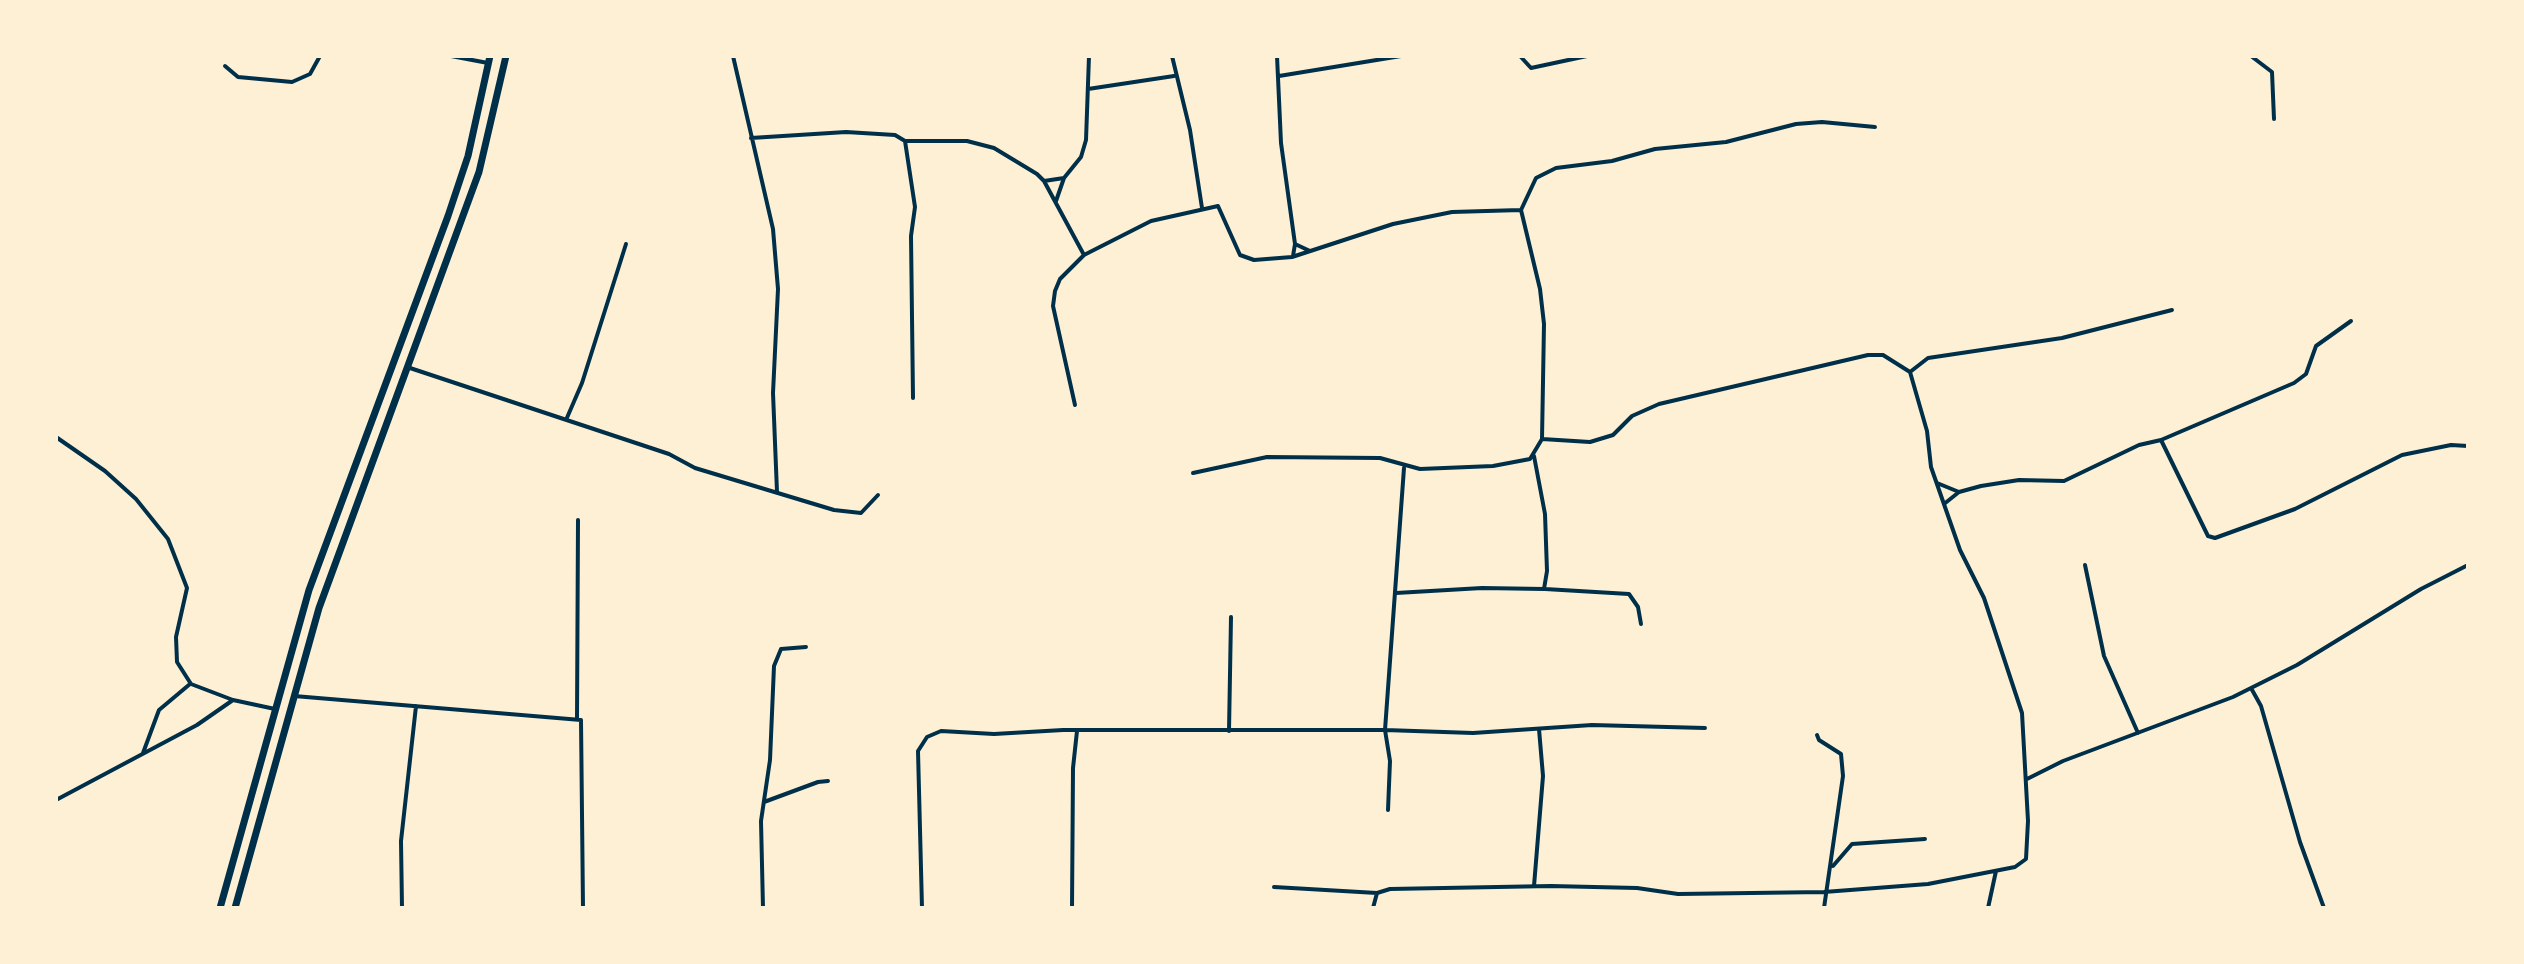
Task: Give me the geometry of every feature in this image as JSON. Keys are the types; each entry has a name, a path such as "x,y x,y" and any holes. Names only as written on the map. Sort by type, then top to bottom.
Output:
{"main road":[{"path":"235,908 292,695 344,534 479,172 506,56"},
{"path":"220,908 275,709 331,526 463,171 489,59"}],"street":[{"path":"225,66 238,77 292,82 310,74 320,56"},
{"path":"451,56 489,59"},
{"path":"733,56 773,229 778,289 773,393 777,492"},
{"path":"1055,203 1064,178 1083,150 1089,56"},
{"path":"1172,56 1174,76 1190,130 1202,208"},
{"path":"1277,56 1281,143 1295,244 1292,257"},
{"path":"1279,76 1401,56"},
{"path":"1520,56 1531,68 1587,56"},
{"path":"2251,56 2272,72 2274,119"},
{"path":"1088,89 1174,76"},
{"path":"1544,589 1547,571 1545,514 1534,456 1542,439 1544,324 1540,289 1521,210 1536,178 1556,168 1612,161 1655,149 1726,142 1796,124 1822,122 1875,127"},
{"path":"751,138 846,132 895,135 905,141 967,141 994,148 1044,181 1084,255"},
{"path":"905,141 915,207 911,236 913,398"},
{"path":"1044,181 1064,178"},
{"path":"1075,405 1053,299 1060,279 1084,255 1151,221 1202,208 1221,207 1243,258 1292,257 1393,224 1452,212 1521,210"},
{"path":"566,420 582,383 626,244"},
{"path":"1295,244 1313,252"},
{"path":"1910,372 1928,358 2062,338 2172,310"},
{"path":"1944,504 1959,492 2019,480 2064,481 2139,445 2161,440 2298,381 2306,374 2316,346 2351,321"},
{"path":"1274,887 1377,893 1417,888 1534,886 1637,888 1678,894 1824,892 1956,882 2015,867 2026,859 2027,779 2022,713 1984,598 1931,467 1927,431 1910,372 1883,355 1868,355 1659,404 1632,416 1613,435 1590,442 1542,439"},
{"path":"407,367 669,454 695,468 834,510 861,513 878,495"},
{"path":"56,437 105,471 136,499 168,539 187,588 174,650 177,662 191,684 233,700 275,709"},
{"path":"2161,440 2208,536 2215,538 2295,509 2402,455 2451,445 2468,446"},
{"path":"1193,473 1267,457 1380,458 1404,468 1519,464 1534,456"},
{"path":"1388,810 1390,761 1385,730 1404,468"},
{"path":"1937,483 1959,492"},
{"path":"577,719 578,520"},
{"path":"2085,565 2104,656 2138,733"},
{"path":"2027,779 2063,761 2251,688 2297,665 2421,589 2468,565"},
{"path":"1396,593 1482,588 1629,594 1638,607 1641,624"},
{"path":"1229,731 1231,617"},
{"path":"763,908 761,821 774,666 781,649 806,647"},
{"path":"142,755 159,710 191,684"},
{"path":"2251,688 2261,706 2300,842 2324,908"},
{"path":"292,695 581,720 583,908"},
{"path":"56,800 197,725 233,700"},
{"path":"402,908 401,841 416,706"},
{"path":"922,908 918,751 922,742 941,731 994,734 1385,730 1473,733 1592,725 1705,728"},
{"path":"1534,886 1543,776 1539,729"},
{"path":"1072,908 1073,768 1077,731"},
{"path":"1817,735 1819,740 1841,754 1843,776 1824,908"},
{"path":"764,802 828,781"},
{"path":"1831,868 1852,844 1925,839"},
{"path":"1988,908 1996,871"},
{"path":"1373,908 1377,893"}]}
